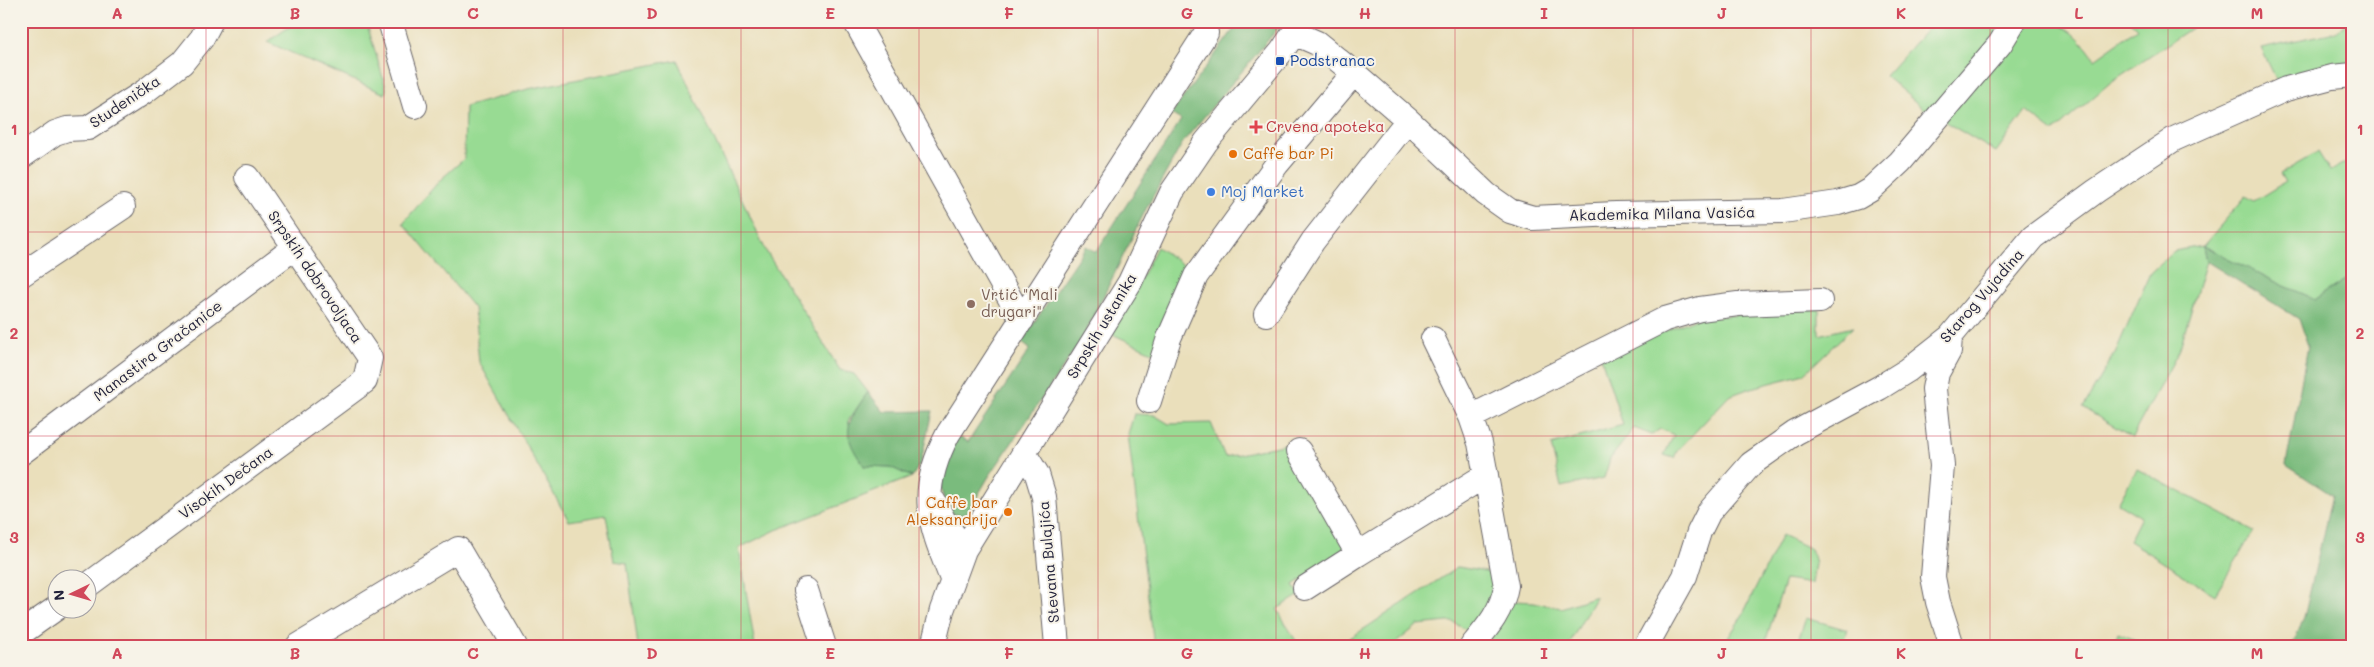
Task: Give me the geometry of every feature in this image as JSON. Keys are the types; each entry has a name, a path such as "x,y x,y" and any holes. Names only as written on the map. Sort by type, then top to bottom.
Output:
{"street":[{"name":"Studenička","path":"21,157 55,133 67,129 88,128 144,92 182,63 202,38 211,21"},
{"path":"390,21 415,106"},
{"path":"855,21 1022,320"},
{"name":"Akademika Milana Vasića","path":"1296,27 1317,42 1408,120 1486,194 1510,211 1533,218 1616,214 1783,211 1838,203 1858,197 1884,179 2000,44 2014,21"},
{"name":"Srpskih ustanika","path":"933,646 952,579 964,550 1130,282 1158,220 1185,171 1229,113 1270,67 1296,27"},
{"path":"952,579 935,539 929,492 936,456 948,434 1206,33"},
{"path":"1149,401 1169,338 1196,276 1277,164 1354,73"},
{"name":"Starog Vujadina","path":"1646,646 1685,576 1699,532 1709,512 1751,464 1795,433 1893,380 1950,337 2033,237 2166,144 2228,113 2286,89 2332,77 2353,75"},
{"path":"1266,314 1313,241 1408,120"},
{"name":"Srpskih dobrovoljaca","path":"248,177 294,248 370,358 365,381"},
{"path":"21,275 123,207"},
{"name":"Manastira Gračanice","path":"21,453 294,248"},
{"path":"1471,417 1665,319 1700,309 1738,304 1820,301"},
{"path":"1950,337 1949,351 1937,373 1934,389 1942,466 1933,577 1936,596 1952,646"},
{"path":"1433,339 1471,417 1480,443 1506,586 1504,600 1499,612 1472,646"},
{"name":"Visokih Dečana","path":"98,578 365,381"},
{"path":"1298,450 1358,554"},
{"name":"Stevana Bulajića","path":"1024,453 1037,474 1044,497 1057,646"},
{"path":"1306,588 1486,475"},
{"path":"929,492 944,521 964,550"},
{"path":"298,646 458,549 515,646"},
{"path":"806,590 824,646"},
{"path":"21,633 48,614"},
{"path":"21,638 27,646"}],"green space":[{"path":"298,21 366,21 386,88 385,94 267,42"},
{"path":"1220,21 1284,21 1183,142 1146,209 1083,338 988,478 968,512 961,515 953,514 942,493 941,475 958,436 968,442 1030,349 1021,342 1086,246 1096,252 1181,120 1171,114 1234,29"},
{"path":"1934,21 2006,21 1932,116 1885,76"},
{"path":"2023,21 2048,22 2065,28 2080,40 2095,59 2137,29 2130,21 2202,21 2111,82 2053,132 2026,111 1996,152 1942,120"},
{"path":"2353,21 2353,67 2278,83 2261,48 2335,32"},
{"path":"677,60 767,253 840,370 854,374 868,392 848,421 864,466 890,467 912,477 776,530 739,548 755,646 638,646 627,563 614,561 606,515 569,521 479,362 474,308 403,223 440,180 464,159 465,107 528,89"},
{"path":"2318,152 2330,171 2353,158 2353,275 2315,299 2203,246 2246,196 2254,201 2285,182 2280,174"},
{"path":"2203,246 2206,261 2179,351 2132,437 2083,408 2116,351 2150,273 2174,251"},
{"path":"2203,246 2315,299 2353,275 2353,646 2292,646 2304,618 2332,495 2286,465 2308,346 2299,319 2206,261"},
{"path":"1157,247 1192,271 1154,353 1112,334"},
{"path":"1819,309 1819,335 1853,327 1804,374 1729,396 1677,451 1674,458 1664,455 1674,435 1660,429 1652,435 1634,428 1610,459 1604,478 1561,487 1551,445 1623,425 1601,357 1697,318"},
{"path":"868,392 884,412 932,411 921,462 912,477 890,467 864,466 851,445 849,428 851,421"},
{"path":"1134,414 1154,415 1169,424 1211,423 1225,457 1287,444 1348,550 1293,585 1300,595 1277,609 1299,646 1154,646 1128,434"},
{"path":"2137,469 2254,531 2215,595 2129,541 2141,517 2118,503"},
{"path":"1782,535 1811,549 1815,563 1812,584 1785,580 1764,646 1723,646 1742,616"},
{"path":"1458,567 1497,574 1495,596 1474,635 1453,622 1447,622 1418,625 1392,646 1338,646"},
{"path":"1596,596 1568,646 1484,646 1513,601 1534,602 1561,608"},
{"path":"1806,618 1848,630 1840,646 1796,646"},
{"path":"2118,633 2151,646 2115,646"}],"place":[{"name":"Podstranac","path":"1280,61"},
{"name":"Crvena apoteka","path":"1256,127"},
{"name":"Caffe bar Pi","path":"1233,154"},
{"name":"Moj Market","path":"1211,192"},
{"name":"Vrtić \"Mali drugari\"","path":"971,304"},
{"name":"Caffe bar Aleksandrija","path":"1008,512"}]}
